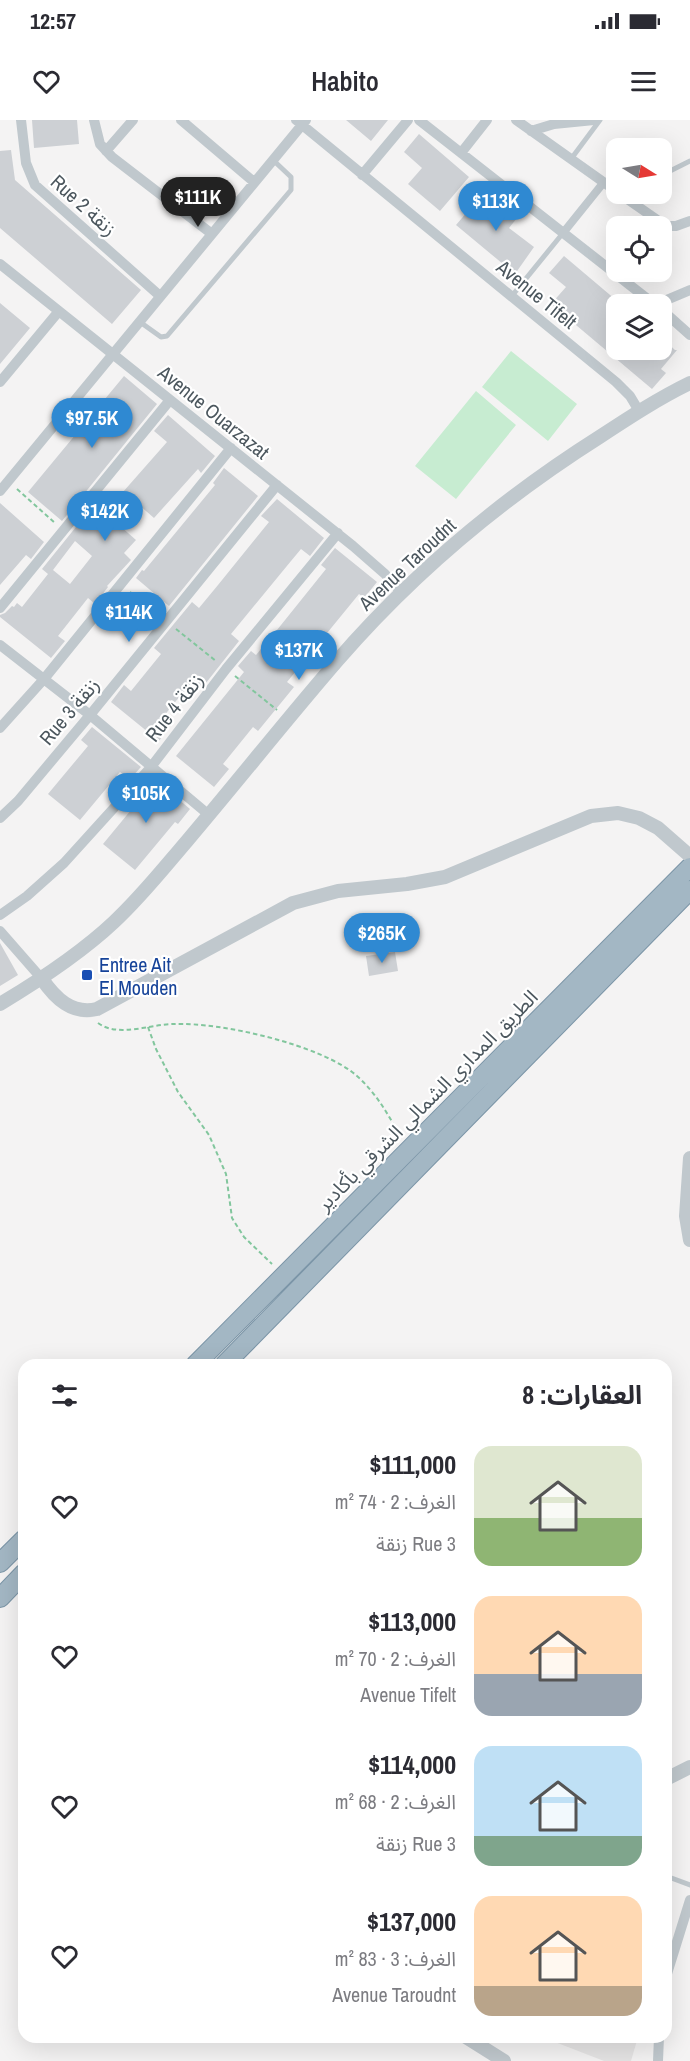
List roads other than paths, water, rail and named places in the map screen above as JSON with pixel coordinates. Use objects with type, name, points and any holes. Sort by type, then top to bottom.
[{"type":"highway","name":"الطريق المداري الشمالي الشرقي بأكادير","points":[[201,1359],[690,867]]},
{"type":"highway","name":"الطريق المداري الشمالي الشرقي بأكادير","points":[[230,1359],[690,890]]},
{"type":"highway","points":[[0,1563],[18,1545]]},
{"type":"highway","points":[[0,1598],[18,1579]]},
{"type":"street","name":"Rue 2 زنقة","points":[[21,120],[26,164],[35,186],[160,296]]},
{"type":"street","points":[[94,120],[97,136],[106,151],[212,234]]},
{"type":"street","points":[[106,151],[134,120]]},
{"type":"street","points":[[181,120],[254,182]]},
{"type":"street","points":[[362,175],[408,120]]},
{"type":"street","points":[[419,120],[643,294]]},
{"type":"street","points":[[461,153],[487,120]]},
{"type":"street","points":[[516,120],[604,182],[563,233]]},
{"type":"street","points":[[531,132],[554,124],[594,120]]},
{"type":"street","points":[[0,491],[273,160],[301,122]]},
{"type":"street","name":"Avenue Tifelt","points":[[301,122],[362,175],[616,382],[630,396],[639,411]]},
{"type":"street","points":[[635,204],[666,226],[676,226],[690,221]]},
{"type":"street","name":"Avenue Ouarzazat","points":[[0,264],[338,533],[368,558],[401,592]]},
{"type":"street","points":[[672,297],[690,290]]},
{"type":"street","points":[[1,380],[59,311]]},
{"type":"street","points":[[672,319],[690,335]]},
{"type":"street","name":"Avenue Taroudnt","points":[[0,1004],[42,978],[98,937],[128,909],[338,659],[401,592],[515,494],[571,454],[639,411],[690,383]]},
{"type":"street","points":[[0,608],[170,400]]},
{"type":"street","points":[[0,728],[44,679],[231,448]]},
{"type":"street","name":"Rue 3 زنقة","points":[[0,818],[18,801],[90,715],[277,485]]},
{"type":"street","name":"Rue 4 زنقة","points":[[0,915],[27,896],[64,863],[151,767],[226,669],[338,533]]},
{"type":"street","points":[[0,645],[90,715],[209,815]]},
{"type":"street","points":[[0,931],[59,1000],[78,1010],[91,1010],[118,998],[293,903],[338,891],[407,884],[445,877],[591,816],[618,813],[639,818],[658,828],[690,856]]},
{"type":"street","points":[[690,1158],[688,1217],[690,1240]]},
{"type":"street","points":[[672,1776],[690,1767]]},
{"type":"street","points":[[672,1945],[690,1900]]},
{"type":"street","points":[[473,2043],[491,2058],[504,2061]]},
{"type":"street","points":[[658,2061],[659,2043]]},
{"type":"lane","points":[[571,159],[600,120]]},
{"type":"lane","points":[[140,321],[161,337],[167,336],[291,190],[291,177],[273,160]]},
{"type":"lane","points":[[672,170],[690,161]]},
{"type":"lane","points":[[511,297],[563,233]]},
{"type":"lane","points":[[672,1878],[690,1886]]},
{"type":"place","name":"Entree Ait El Mouden","points":[[87,975]]}]
